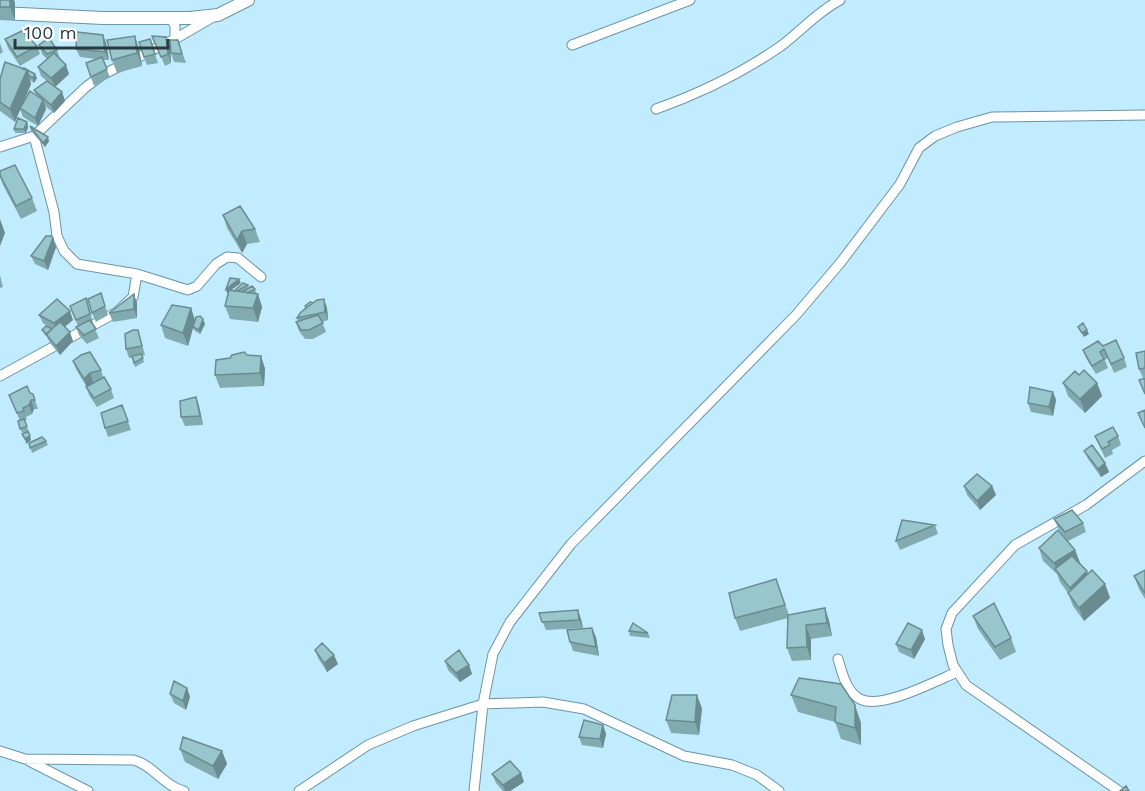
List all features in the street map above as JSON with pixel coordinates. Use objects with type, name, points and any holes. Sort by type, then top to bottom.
[{"type":"street","points":[[0,147],[34,136],[92,81],[248,0]]},
{"type":"street","points":[[572,45],[690,0]]},
{"type":"street","points":[[656,109],[697,94],[742,71],[783,44],[805,24],[840,0]]},
{"type":"street","points":[[0,13],[103,18],[218,15]]},
{"type":"street","points":[[171,18],[176,26],[175,39]]},
{"type":"street","points":[[474,791],[483,704],[493,654],[510,621],[571,544],[796,315],[841,262],[900,184],[919,148],[935,136],[992,117],[1145,115]]},
{"type":"street","points":[[34,136],[54,212],[57,236],[64,251],[77,264],[137,274],[188,290],[197,286],[216,264],[227,257],[237,258],[261,277]]},
{"type":"street","points":[[0,376],[117,312],[133,297],[137,274]]},
{"type":"street","points":[[1119,791],[966,685],[953,665],[946,629],[952,613],[1015,545],[1086,505],[1145,461]]},
{"type":"street","points":[[838,659],[847,686],[859,699],[872,703],[890,699],[957,672]]},
{"type":"street","points":[[299,791],[368,745],[413,726],[483,704],[543,702],[584,709],[684,756],[732,765],[757,775],[780,791]]},
{"type":"street","points":[[0,750],[25,759],[88,791]]},
{"type":"street","points":[[25,759],[134,760],[146,764],[164,781],[184,791]]},
{"type":"building","points":[[0,0],[10,0],[10,7],[0,7]]},
{"type":"building","points":[[22,31],[37,46],[17,57],[5,39]]},
{"type":"building","points":[[77,32],[103,35],[105,52],[76,49]]},
{"type":"building","points":[[135,36],[137,53],[112,60],[107,40]]},
{"type":"building","points":[[152,36],[166,37],[168,54],[161,57]]},
{"type":"building","points":[[49,38],[57,50],[47,54],[39,45]]},
{"type":"building","points":[[150,39],[155,54],[144,57],[139,42]]},
{"type":"building","points":[[170,40],[178,40],[182,54],[171,53]]},
{"type":"building","points":[[54,53],[66,65],[51,78],[38,67]]},
{"type":"building","points":[[102,57],[107,69],[91,77],[86,63]]},
{"type":"building","points":[[5,62],[27,70],[10,109],[0,102],[0,79]]},
{"type":"building","points":[[24,68],[35,74],[33,78],[29,76]]},
{"type":"building","points":[[47,81],[62,92],[51,105],[34,90]]},
{"type":"building","points":[[30,91],[43,100],[35,118],[20,108]]},
{"type":"building","points":[[18,118],[27,122],[24,129],[14,129]]},
{"type":"building","points":[[30,126],[48,137],[43,143]]},
{"type":"building","points":[[15,165],[32,198],[16,206],[0,175],[0,171]]},
{"type":"building","points":[[240,206],[255,229],[242,231],[237,240],[223,215]]},
{"type":"building","points":[[46,236],[53,238],[44,261],[31,256]]},
{"type":"building","points":[[230,278],[239,279],[226,289]]},
{"type":"building","points":[[243,283],[248,285],[234,291]]},
{"type":"building","points":[[252,286],[255,289],[247,293],[244,291]]},
{"type":"building","points":[[229,290],[258,294],[253,308],[225,306]]},
{"type":"building","points":[[101,293],[105,306],[92,313],[88,299]]},
{"type":"building","points":[[134,294],[134,309],[109,313]]},
{"type":"building","points":[[86,298],[90,314],[76,320],[70,306]]},
{"type":"building","points":[[57,299],[70,311],[54,323],[39,315]]},
{"type":"building","points":[[324,299],[325,312],[297,318],[317,300]]},
{"type":"building","points":[[172,305],[191,308],[183,333],[161,325]]},
{"type":"building","points":[[318,315],[323,323],[309,330],[301,330],[296,322]]},
{"type":"building","points":[[200,316],[203,319],[199,330],[193,327],[196,317]]},
{"type":"building","points":[[90,320],[96,329],[84,335],[76,327]]},
{"type":"building","points":[[60,322],[70,332],[56,346],[46,334]]},
{"type":"building","points":[[1083,323],[1087,330],[1082,333],[1078,327]]},
{"type":"building","points":[[46,326],[52,329],[47,334],[42,330]]},
{"type":"building","points":[[138,330],[142,346],[126,349],[125,334]]},
{"type":"building","points":[[1116,340],[1124,358],[1111,364],[1104,349],[1100,352],[1104,359],[1092,366],[1083,350],[1098,341],[1103,346]]},
{"type":"building","points":[[1145,351],[1145,368],[1139,369],[1136,353]]},
{"type":"building","points":[[90,352],[101,370],[90,373],[84,379],[73,361]]},
{"type":"building","points":[[244,352],[247,355],[261,356],[260,373],[215,375],[216,360],[230,358],[232,355]]},
{"type":"building","points":[[141,354],[143,358],[134,363],[132,356]]},
{"type":"building","points":[[1084,370],[1097,383],[1080,399],[1063,383],[1075,371],[1079,375]]},
{"type":"building","points":[[104,377],[111,389],[94,398],[86,387]]},
{"type":"building","points":[[1145,378],[1145,394],[1139,380]]},
{"type":"building","points":[[27,386],[35,400],[31,400],[29,405],[23,408],[24,411],[17,413],[9,395]]},
{"type":"building","points":[[1030,387],[1053,392],[1049,407],[1028,403]]},
{"type":"building","points":[[196,397],[200,416],[181,417],[180,401]]},
{"type":"building","points":[[122,405],[128,421],[105,428],[101,413]]},
{"type":"building","points":[[1145,410],[1145,428],[1138,413]]},
{"type":"building","points":[[24,419],[27,426],[20,429],[18,421]]},
{"type":"building","points":[[1113,427],[1118,436],[1108,442],[1110,445],[1102,449],[1095,436]]},
{"type":"building","points":[[28,431],[30,436],[25,439],[22,434]]},
{"type":"building","points":[[42,437],[46,441],[30,448],[29,443]]},
{"type":"building","points":[[1092,445],[1105,463],[1098,469],[1084,451]]},
{"type":"building","points":[[977,474],[992,486],[977,501],[964,486]]},
{"type":"building","points":[[1072,510],[1083,523],[1065,532],[1054,519]]},
{"type":"building","points":[[902,520],[935,525],[896,541]]},
{"type":"building","points":[[1058,530],[1075,550],[1054,563],[1039,548]]},
{"type":"building","points":[[1072,556],[1087,571],[1070,588],[1055,569]]},
{"type":"building","points":[[1092,570],[1105,584],[1079,608],[1068,593]]},
{"type":"building","points":[[1145,570],[1145,593],[1134,576]]},
{"type":"building","points":[[776,579],[785,605],[735,618],[729,593]]},
{"type":"building","points":[[994,603],[1011,638],[995,647],[973,616]]},
{"type":"building","points":[[825,608],[827,623],[806,625],[807,647],[787,648],[788,615]]},
{"type":"building","points":[[578,610],[579,620],[542,622],[539,613]]},
{"type":"building","points":[[633,623],[648,633],[629,631]]},
{"type":"building","points":[[908,623],[922,630],[911,650],[896,644]]},
{"type":"building","points":[[592,628],[596,647],[570,642],[567,630]]},
{"type":"building","points":[[322,643],[334,655],[324,663],[315,650]]},
{"type":"building","points":[[459,650],[469,665],[456,673],[445,661]]},
{"type":"building","points":[[799,678],[841,684],[855,705],[855,728],[835,722],[836,707],[791,695]]},
{"type":"building","points":[[174,681],[187,688],[183,701],[170,694]]},
{"type":"building","points":[[672,695],[697,695],[695,722],[666,720]]},
{"type":"building","points":[[584,720],[603,725],[600,739],[579,737]]},
{"type":"building","points":[[183,737],[222,751],[213,766],[180,749]]},
{"type":"building","points":[[510,761],[521,773],[503,785],[492,774]]}]
